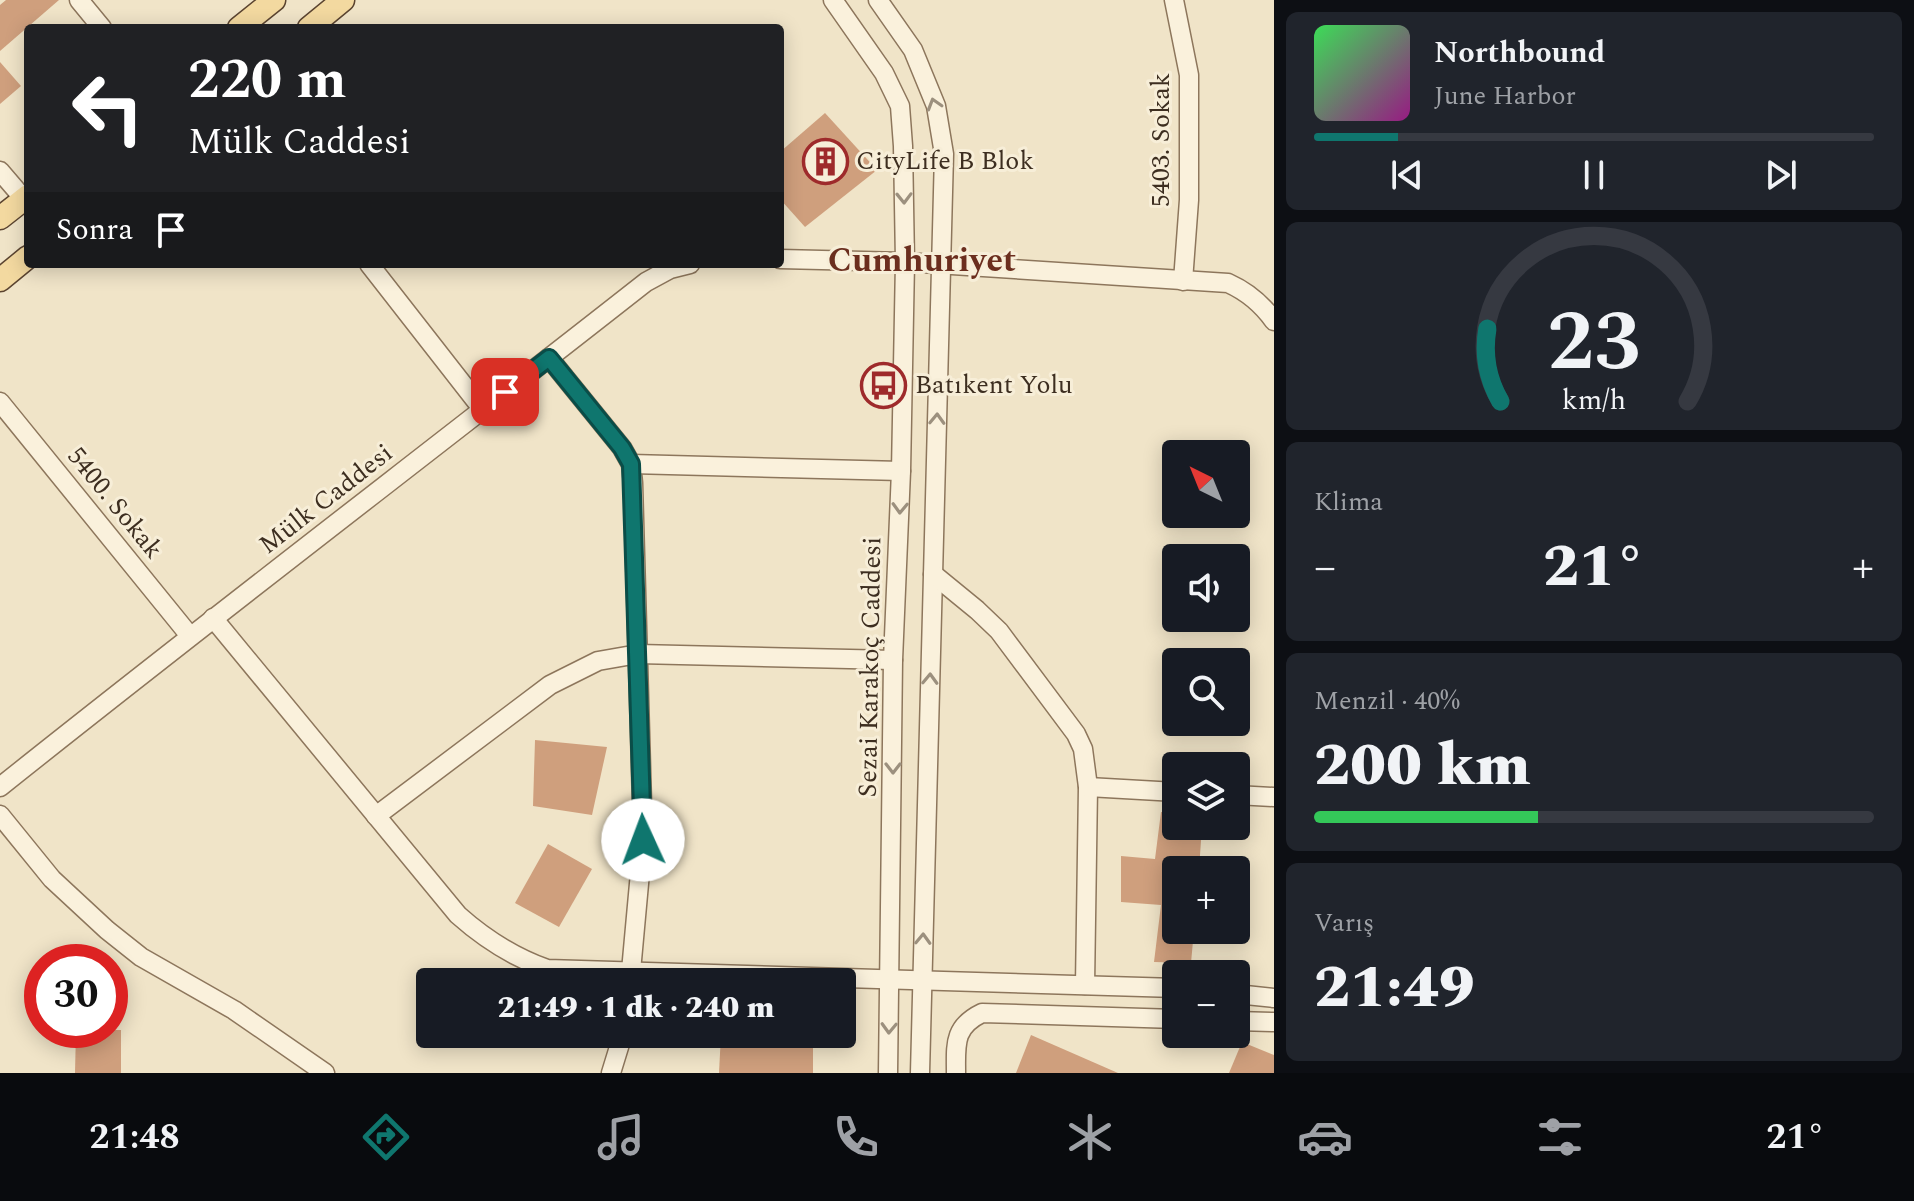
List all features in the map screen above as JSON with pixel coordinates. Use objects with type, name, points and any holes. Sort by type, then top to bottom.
[{"type":"main road","points":[[244,24],[274,0]]},
{"type":"main road","points":[[314,24],[343,0]]},
{"type":"main road","points":[[0,218],[24,199]]},
{"type":"main road","points":[[0,280],[24,260]]},
{"type":"street","points":[[79,0],[99,24]]},
{"type":"street","name":"Sezai Karakoç Caddesi","points":[[833,0],[884,73],[900,106],[903,146],[905,262],[893,660],[888,1073]]},
{"type":"street","points":[[878,0],[913,50],[936,106],[944,154],[920,1073]]},
{"type":"street","name":"5403. Sokak","points":[[1174,0],[1189,75],[1189,200],[1183,281]]},
{"type":"street","points":[[0,171],[24,195]]},
{"type":"street","points":[[784,259],[905,262],[1228,283],[1250,295],[1274,321]]},
{"type":"street","points":[[372,268],[483,410]]},
{"type":"street","name":"Mülk Caddesi","points":[[0,787],[646,282],[674,268]]},
{"type":"street","points":[[549,358],[622,448],[631,464],[643,840],[632,968]]},
{"type":"street","name":"5400. Sokak","points":[[0,402],[190,636]]},
{"type":"street","points":[[631,464],[901,471]]},
{"type":"street","points":[[933,574],[999,631],[1076,734],[1083,749],[1088,787],[1085,985]]},
{"type":"street","points":[[213,618],[458,915],[504,950],[545,968]]},
{"type":"street","points":[[376,816],[550,685],[598,661],[638,654],[893,660]]},
{"type":"street","points":[[1088,787],[1162,791]]},
{"type":"street","points":[[1250,796],[1274,797]]},
{"type":"street","points":[[0,815],[52,879],[141,957],[234,1010],[325,1073]]},
{"type":"street","points":[[856,979],[1162,988]]},
{"type":"street","points":[[1250,995],[1274,998]]},
{"type":"street","points":[[956,1073],[956,1038],[971,1019],[982,1013],[1162,1019]]},
{"type":"street","points":[[1250,1021],[1274,1022]]},
{"type":"street","points":[[611,1073],[619,1048]]},
{"type":"building","points":[[6,0],[59,0],[31,24],[24,24],[24,30],[0,51],[0,5]]},
{"type":"building","points":[[0,62],[21,86],[0,104]]},
{"type":"building","name":"CityLife B Blok","points":[[825,113],[877,170],[805,227],[784,203],[784,149]]},
{"type":"building","points":[[535,740],[607,747],[592,815],[533,806]]},
{"type":"building","points":[[1161,812],[1162,840],[1201,840],[1200,856],[1162,856],[1162,944],[1193,944],[1191,960],[1154,962],[1161,905],[1121,902],[1121,856],[1155,859]]},
{"type":"building","points":[[548,844],[592,869],[559,927],[515,903]]},
{"type":"building","points":[[1031,1035],[1118,1073],[1016,1073]]},
{"type":"building","points":[[1250,1045],[1274,1055],[1274,1073],[1229,1073],[1239,1048],[1250,1048]]},
{"type":"building","points":[[76,1048],[121,1048],[121,1073],[75,1073]]},
{"type":"building","points":[[720,1048],[813,1048],[813,1073],[719,1073]]},
{"type":"place","name":"CityLife B Blok","points":[[825,161]]},
{"type":"place","name":"Batıkent Yolu","points":[[884,385]]},
{"type":"district","name":"Cumhuriyet","points":[[922,261]]},
{"type":"route","points":[[505,392],[549,358],[622,448],[631,464],[643,840]]}]
